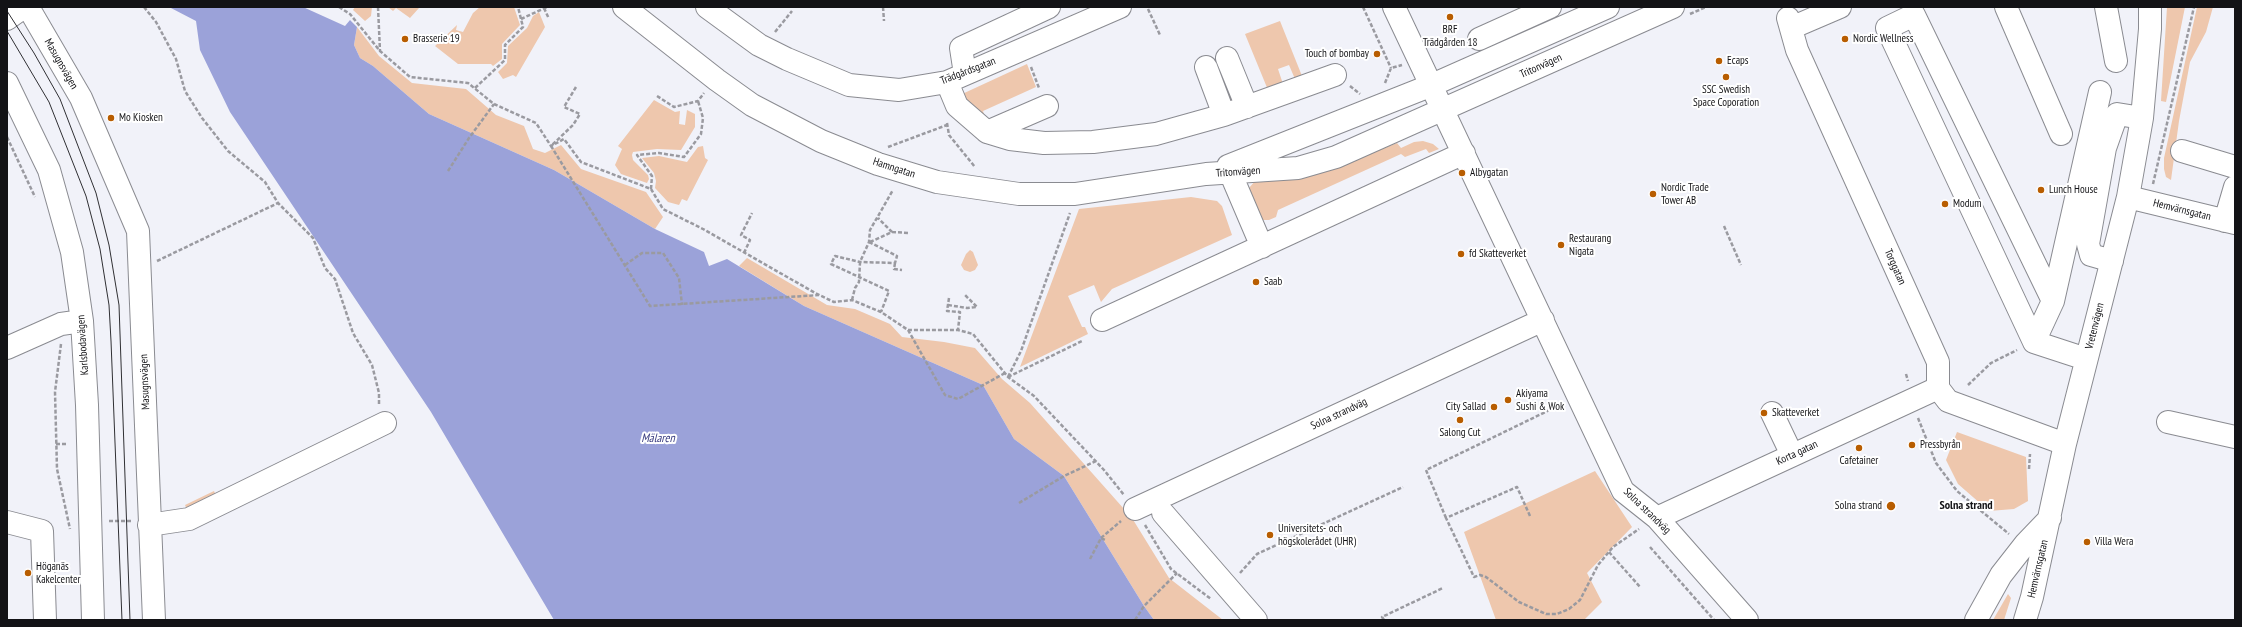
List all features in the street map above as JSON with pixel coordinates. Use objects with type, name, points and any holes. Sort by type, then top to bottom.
[{"type":"street","points":[[7,19],[24,7]]},
{"type":"street","name":"Masugnsvägen","points":[[28,7],[81,98],[138,232],[149,525]]},
{"type":"street","name":"Hamngatan","points":[[624,7],[717,80],[752,104],[821,141],[878,164],[937,182],[1019,194],[1075,194],[1206,174]]},
{"type":"street","name":"Trädgårdsgatan","points":[[707,7],[759,45],[849,85],[899,90],[956,78],[1120,7]]},
{"type":"street","points":[[1049,7],[961,48],[956,78],[957,106],[987,132],[1010,139],[1044,143],[1093,142],[1156,134],[1224,115],[1335,75]]},
{"type":"street","points":[[1394,7],[1432,85]]},
{"type":"street","points":[[1479,39],[1550,7]]},
{"type":"street","name":"Tritonvägen","points":[[1206,174],[1432,85],[1608,7]]},
{"type":"street","name":"Tritonvägen","points":[[1206,174],[1298,168],[1336,157],[1672,7]]},
{"type":"street","name":"Torggatan","points":[[1840,7],[1789,23],[1797,50],[1938,362],[1938,388]]},
{"type":"street","points":[[2006,7],[2061,134]]},
{"type":"street","points":[[2106,7],[2116,61]]},
{"type":"street","name":"Vretenvägen","points":[[2050,518],[2065,444],[2128,197],[2142,118],[2150,29],[2150,7]]},
{"type":"street","points":[[2053,301],[1914,15],[1887,28],[2034,342],[2086,359]]},
{"type":"street","points":[[1227,58],[1247,107]]},
{"type":"street","points":[[1206,67],[1224,115]]},
{"type":"street","name":"Karlsbodavägen","points":[[7,82],[49,170],[72,252],[71,323],[87,405],[93,620]]},
{"type":"street","name":"Solna strandväg","points":[[1432,85],[1623,491],[1657,518],[1747,620]]},
{"type":"street","points":[[2034,342],[2053,301],[2100,92]]},
{"type":"street","points":[[987,132],[1047,106]]},
{"type":"street","points":[[2112,261],[2091,255],[2088,244],[2106,148],[2118,114],[2142,118]]},
{"type":"street","points":[[2182,151],[2235,167]]},
{"type":"street","points":[[1102,320],[1464,153]]},
{"type":"street","points":[[1230,172],[1262,247]]},
{"type":"street","points":[[2230,222],[2235,187]]},
{"type":"street","name":"Hemvärnsgatan","points":[[2128,197],[2230,222]]},
{"type":"street","name":"Solna strandväg","points":[[1135,509],[1543,320]]},
{"type":"street","points":[[7,348],[71,323]]},
{"type":"street","points":[[1938,388],[1948,401],[2065,444]]},
{"type":"street","name":"Korta gatan","points":[[1657,518],[1938,388]]},
{"type":"street","points":[[1772,413],[1792,455]]},
{"type":"street","points":[[2168,422],[2231,444]]},
{"type":"street","points":[[154,620],[149,525],[189,519],[386,423]]},
{"type":"street","points":[[1163,513],[1256,620]]},
{"type":"street","points":[[1976,620],[2001,575],[2026,543],[2050,518]]},
{"type":"street","name":"Hemvärnsgatan","points":[[2025,620],[2050,518]]},
{"type":"street","points":[[7,522],[42,531],[45,620]]},
{"type":"path","points":[[144,7],[156,22],[176,59],[185,91],[202,118],[228,151],[266,182],[278,203],[313,238],[325,268],[335,279],[353,333],[372,365],[379,393]]},
{"type":"path","points":[[339,7],[350,14],[380,51],[410,77],[468,83],[494,104],[536,123],[650,306],[820,295]]},
{"type":"path","points":[[378,7],[380,51]]},
{"type":"path","points":[[475,88],[505,60],[505,45],[522,27],[518,7]]},
{"type":"path","points":[[521,19],[545,7],[549,19]]},
{"type":"path","points":[[883,7],[884,21]]},
{"type":"path","points":[[1364,7],[1391,68]]},
{"type":"path","points":[[2149,202],[2194,7]]},
{"type":"path","points":[[1148,9],[1160,36]]},
{"type":"path","points":[[774,34],[792,11]]},
{"type":"path","points":[[1383,86],[1391,68],[1418,59]]},
{"type":"path","points":[[1028,61],[1047,106]]},
{"type":"path","points":[[551,146],[573,125],[580,114],[564,107],[576,87]]},
{"type":"path","points":[[657,96],[674,107],[698,101],[706,91]]},
{"type":"path","points":[[1354,98],[1361,95]]},
{"type":"path","points":[[698,101],[703,118],[701,134],[684,157],[659,153],[637,156],[652,176],[651,189],[663,209],[834,302],[852,300],[881,312],[908,330],[945,395],[958,399],[1005,373]]},
{"type":"path","points":[[448,171],[469,138],[494,104]]},
{"type":"path","points":[[946,118],[949,135],[975,167]]},
{"type":"path","points":[[888,147],[947,125]]},
{"type":"path","points":[[7,138],[35,198]]},
{"type":"path","points":[[551,146],[564,140],[581,162],[651,189]]},
{"type":"path","points":[[852,300],[859,278],[860,262],[869,242],[870,230],[893,190]]},
{"type":"path","points":[[140,269],[278,203]]},
{"type":"path","points":[[1008,377],[1021,351],[1071,208]]},
{"type":"path","points":[[744,253],[750,240],[741,235],[752,213]]},
{"type":"path","points":[[878,218],[892,232]]},
{"type":"path","points":[[1724,226],[1741,265]]},
{"type":"path","points":[[869,242],[892,232],[909,233]]},
{"type":"path","points":[[869,242],[896,256],[894,269],[902,270]]},
{"type":"path","points":[[625,265],[642,253],[663,253],[679,278],[682,305]]},
{"type":"path","points":[[881,312],[889,291],[831,264],[835,256],[860,262],[895,263]]},
{"type":"path","points":[[948,305],[967,308],[977,307],[964,294]]},
{"type":"path","points":[[949,298],[948,311],[960,312],[958,330]]},
{"type":"path","points":[[71,323],[62,350],[55,392],[57,469],[61,495],[71,534]]},
{"type":"path","points":[[908,330],[958,330],[973,334],[1008,377]]},
{"type":"path","points":[[1008,377],[1082,341]]},
{"type":"path","points":[[1968,385],[1991,363],[2034,342]]},
{"type":"path","points":[[1579,396],[1426,470],[1446,518],[1474,577],[1480,575],[1486,577],[1519,602],[1546,614],[1557,614],[1569,609],[1580,600],[1587,590],[1591,577],[1609,552],[1625,538],[1657,518]]},
{"type":"path","points":[[1917,415],[1936,463],[1957,491],[2011,536]]},
{"type":"path","points":[[56,444],[67,444]]},
{"type":"path","points":[[2029,469],[2030,454]]},
{"type":"path","points":[[1018,503],[1064,476],[1096,461]]},
{"type":"path","points":[[1257,554],[1402,487]]},
{"type":"path","points":[[1446,518],[1517,487],[1530,516]]},
{"type":"path","points":[[1090,559],[1101,538],[1135,509]]},
{"type":"path","points":[[1101,538],[1105,540]]},
{"type":"path","points":[[1650,547],[1714,620]]},
{"type":"path","points":[[1609,552],[1640,588]]},
{"type":"path","points":[[1135,620],[1144,606],[1177,573]]},
{"type":"path","points":[[1384,620],[1382,617],[1443,588]]},
{"type":"shaded area","points":[[355,7],[372,7],[371,16],[365,21],[353,10]]},
{"type":"shaded area","points":[[388,7],[419,8],[410,18],[396,8],[393,11]]},
{"type":"shaded area","points":[[480,7],[514,7],[520,25],[502,44],[502,59],[493,66],[491,64],[458,64],[435,46],[457,25],[456,30],[463,32],[473,13]]},
{"type":"shaded area","points":[[2167,7],[2185,7],[2166,102],[2161,101]]},
{"type":"shaded area","points":[[2197,7],[2213,7],[2206,32],[2190,62],[2179,121],[2171,180],[2166,177],[2164,158]]},
{"type":"shaded area","points":[[539,12],[545,27],[516,77],[513,75],[503,79],[498,72],[507,63],[508,46],[527,28],[533,16]]},
{"type":"shaded area","points":[[1280,21],[1302,76],[1295,79],[1289,65],[1278,69],[1283,84],[1268,90],[1245,34]]},
{"type":"shaded area","points":[[357,27],[379,56],[412,83],[466,89],[496,115],[524,126],[533,149],[545,153],[561,145],[581,169],[646,192],[663,217],[655,229],[554,170],[429,114],[373,66],[360,58],[354,45]]},
{"type":"shaded area","points":[[1027,64],[1036,87],[983,111],[986,120],[960,95]]},
{"type":"shaded area","points":[[654,100],[675,112],[680,111],[679,124],[685,125],[687,110],[695,114],[695,127],[681,150],[657,149],[633,152],[633,160],[648,175],[649,179],[647,183],[621,174],[615,165],[622,149],[618,146]]},
{"type":"shaded area","points":[[1423,141],[1433,144],[1439,149],[1429,153],[1426,149],[1405,157],[1401,154],[1278,210],[1276,217],[1269,220],[1262,220],[1246,196],[1249,188],[1255,181],[1359,158],[1397,143],[1401,148],[1414,142]]},
{"type":"shaded area","points":[[703,146],[705,158],[708,160],[687,201],[682,199],[679,205],[668,202],[655,188],[656,181],[654,173],[642,158],[659,156],[687,162],[698,147]]},
{"type":"shaded area","points":[[1191,197],[1217,201],[1222,206],[1232,235],[1112,289],[1101,302],[1094,285],[1068,296],[1082,327],[1085,327],[1088,334],[1020,367],[1079,209]]},
{"type":"shaded area","points":[[970,250],[973,252],[978,265],[975,270],[970,272],[964,270],[961,265],[966,254]]},
{"type":"shaded area","points":[[747,258],[827,305],[855,309],[890,324],[902,337],[944,342],[975,348],[1002,379],[1030,403],[1132,518],[1169,578],[1223,620],[1154,620],[1064,476],[1014,439],[983,385],[804,306],[739,266]]},
{"type":"shaded area","points":[[1957,432],[2026,457],[2028,501],[2014,509],[1989,511],[1958,484],[1946,460]]},
{"type":"shaded area","points":[[1595,471],[1632,527],[1587,573],[1602,602],[1584,620],[1496,620],[1464,532]]},
{"type":"shaded area","points":[[214,491],[218,500],[189,514],[185,505]]},
{"type":"shaded area","points":[[2008,594],[2011,598],[2004,620],[1993,620]]},
{"type":"water","name":"Mälaren","points":[[169,7],[303,7],[345,26],[350,20],[357,27],[354,45],[360,58],[373,66],[429,114],[554,170],[655,229],[704,252],[709,266],[727,259],[804,306],[983,385],[1014,439],[1064,476],[1154,620],[554,620],[431,412],[230,112],[200,50],[196,21]]},
{"type":"tram line","points":[[7,11],[34,53],[60,99],[96,193],[109,245],[119,305],[130,620]]},
{"type":"tram line","points":[[7,31],[49,102],[86,196],[100,249],[109,305],[122,620]]},
{"type":"place","name":"BRF Trädgården 18","points":[[1450,17]]},
{"type":"place","name":"Brasserie 19","points":[[405,39]]},
{"type":"place","name":"Nordic Wellness","points":[[1845,39]]},
{"type":"place","name":"Touch of bombay","points":[[1377,54]]},
{"type":"place","name":"Ecaps","points":[[1719,61]]},
{"type":"place","name":"SSC Swedish Space Coporation","points":[[1726,77]]},
{"type":"place","name":"Mo Kiosken","points":[[111,118]]},
{"type":"place","name":"Albygatan","points":[[1462,173]]},
{"type":"place","name":"Lunch House","points":[[2041,190]]},
{"type":"place","name":"Nordic Trade Tower AB","points":[[1653,194]]},
{"type":"place","name":"Modum","points":[[1945,204]]},
{"type":"place","name":"Restaurang Nigata","points":[[1561,245]]},
{"type":"place","name":"fd Skatteverket","points":[[1461,254]]},
{"type":"place","name":"Saab","points":[[1256,282]]},
{"type":"place","name":"Akiyama Sushi & Wok","points":[[1508,400]]},
{"type":"place","name":"City Sallad","points":[[1494,407]]},
{"type":"place","name":"Skatteverket","points":[[1764,413]]},
{"type":"place","name":"Salong Cut","points":[[1460,420]]},
{"type":"place","name":"Pressbyrån","points":[[1912,445]]},
{"type":"place","name":"Cafetainer","points":[[1859,448]]},
{"type":"place","name":"Solna strand","points":[[1891,506]]},
{"type":"place","name":"Universitets- och högskolerådet (UHR)","points":[[1270,535]]},
{"type":"place","name":"Villa Wera","points":[[2087,542]]},
{"type":"place","name":"Höganäs Kakelcenter","points":[[28,573]]},
{"type":"district","name":"Solna strand","points":[[1966,506]]}]
